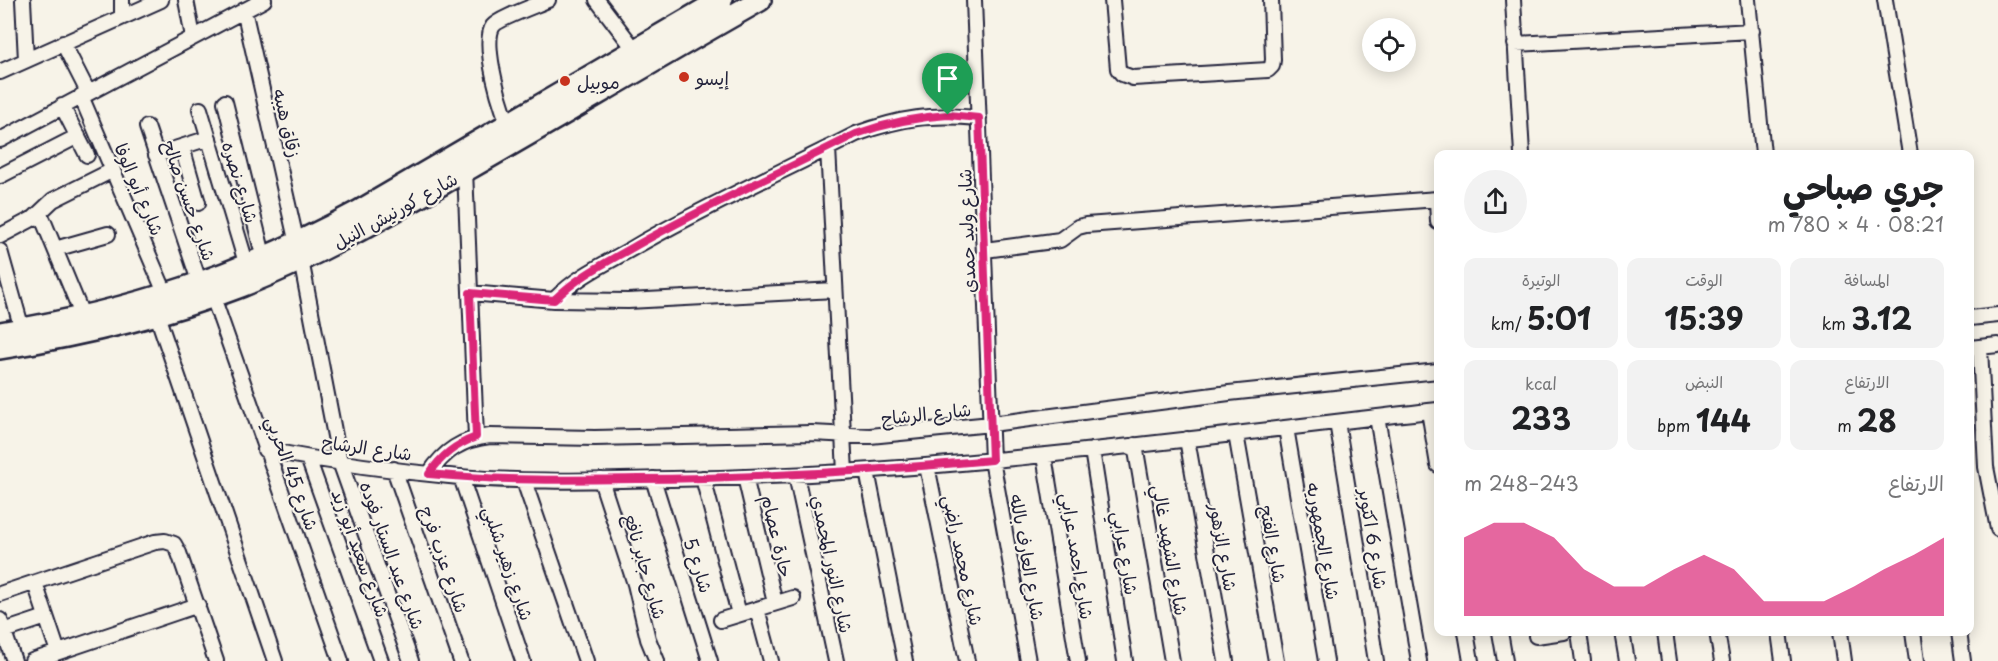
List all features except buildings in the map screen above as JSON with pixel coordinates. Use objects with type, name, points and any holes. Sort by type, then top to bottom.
[{"type":"highway","name":"شارع كورنيش النيل","points":[[206,290],[256,263],[344,239],[465,170],[513,132],[635,50],[721,0]]},
{"type":"highway","name":"شارع كورنيش النيل","points":[[0,348],[100,330],[299,252],[358,212],[760,0]]},
{"type":"highway","name":"شارع كورنيش النيل","points":[[0,333],[161,305]]},
{"type":"street","points":[[23,0],[26,60]]},
{"type":"street","points":[[122,0],[122,17]]},
{"type":"street","points":[[0,72],[161,0]]},
{"type":"street","points":[[186,0],[193,37]]},
{"type":"street","points":[[0,140],[264,0]]},
{"type":"street","points":[[513,132],[495,82],[491,62],[490,32],[495,24],[548,0]]},
{"type":"street","points":[[597,0],[635,50]]},
{"type":"street","name":"شارع وليد حمدى","points":[[974,0],[992,460]]},
{"type":"street","points":[[1112,0],[1118,69],[1122,74],[1133,78],[1268,69],[1272,66],[1273,60],[1271,0]]},
{"type":"street","points":[[1512,0],[1522,150]]},
{"type":"street","points":[[1748,0],[1763,150]]},
{"type":"street","points":[[1885,0],[1909,150]]},
{"type":"street","name":"زقاق هيبه","points":[[244,10],[299,252],[340,462]]},
{"type":"street","points":[[1515,44],[1752,31]]},
{"type":"street","name":"شارع أبو الوفا","points":[[63,43],[85,94],[161,305],[275,661]]},
{"type":"street","points":[[225,102],[256,263]]},
{"type":"street","points":[[62,106],[87,155]]},
{"type":"street","name":"شارع نصره","points":[[200,109],[256,263]]},
{"type":"street","points":[[554,300],[590,270],[665,229],[856,134],[886,123],[916,117],[948,115],[979,118]]},
{"type":"street","name":"شارع حسن صالح","points":[[147,127],[206,290]]},
{"type":"street","points":[[0,176],[78,136]]},
{"type":"street","points":[[156,155],[209,138]]},
{"type":"street","points":[[182,147],[198,203]]},
{"type":"street","points":[[828,148],[845,472]]},
{"type":"street","points":[[34,218],[53,200],[112,170]]},
{"type":"street","points":[[465,170],[476,437]]},
{"type":"street","points":[[985,250],[1060,240],[1078,227],[1086,225],[1434,199]]},
{"type":"street","points":[[2,231],[34,218],[39,217],[43,220],[83,317]]},
{"type":"street","points":[[55,249],[108,234]]},
{"type":"street","points":[[0,251],[22,329]]},
{"type":"street","name":"شارع 45 الحربي","points":[[206,290],[341,661]]},
{"type":"street","points":[[470,293],[554,300],[628,301],[836,290]]},
{"type":"street","points":[[1974,318],[1998,315]]},
{"type":"street","points":[[1998,345],[1975,348],[1986,467],[1998,530]]},
{"type":"street","name":"شارع الرشاح","points":[[429,474],[437,461],[449,450],[476,437],[595,438],[812,433],[843,436],[885,435],[991,424],[1229,393],[1434,371]]},
{"type":"street","name":"شارع الرشاح","points":[[265,450],[429,474],[524,481],[745,477],[867,471],[1044,456],[1434,410]]},
{"type":"street","points":[[1377,417],[1419,661]]},
{"type":"street","name":"شارع 6 اكتوبر","points":[[1337,422],[1376,661]]},
{"type":"street","name":"شارع الجمهوريه","points":[[1286,428],[1326,661]]},
{"type":"street","name":"شارع الفتح","points":[[1236,434],[1276,661]]},
{"type":"street","name":"شارع الزهور","points":[[1187,439],[1226,661]]},
{"type":"street","name":"شارع الشهيد غالي","points":[[1135,445],[1172,661]]},
{"type":"street","name":"شارع عرابي","points":[[1092,450],[1125,661]]},
{"type":"street","name":"شارع احمد عرابي","points":[[1044,456],[1078,661]]},
{"type":"street","name":"شارع سعيد أبو زيد","points":[[308,458],[381,661]]},
{"type":"street","name":"شارع العارف بالله","points":[[992,460],[1028,661]]},
{"type":"street","name":"شارع عبد الستار فوده","points":[[340,462],[411,661]]},
{"type":"street","name":"شارع محمد راضي","points":[[927,466],[967,661]]},
{"type":"street","name":"شارع عزب فرج","points":[[394,469],[461,661]]},
{"type":"street","points":[[867,471],[905,661]]},
{"type":"street","name":"شارع النور المحمدي","points":[[796,475],[836,661]]},
{"type":"street","name":"شارع زهير شلبي","points":[[461,477],[523,661]]},
{"type":"street","name":"حارة عصام","points":[[745,477],[775,603]]},
{"type":"street","points":[[703,478],[739,614]]},
{"type":"street","name":"شارع 5","points":[[652,479],[710,661]]},
{"type":"street","name":"شارع جابر نافع","points":[[602,480],[637,593],[648,639],[657,661]]},
{"type":"street","points":[[524,481],[586,661]]},
{"type":"street","points":[[0,594],[155,542],[165,541],[174,544],[179,553],[216,661]]},
{"type":"street","points":[[34,583],[58,652]]},
{"type":"street","name":"حارة عصام","points":[[721,620],[793,597]]},
{"type":"street","points":[[32,661],[198,605]]},
{"type":"street","points":[[757,609],[771,661]]},
{"type":"street","points":[[14,661],[2,626],[46,617]]},
{"type":"street","points":[[1467,636],[1471,661]]},
{"type":"street","points":[[1501,636],[1505,661]]},
{"type":"street","points":[[1580,636],[1583,661]]},
{"type":"street","points":[[1623,636],[1627,661]]},
{"type":"street","points":[[1666,636],[1669,661]]},
{"type":"street","points":[[1718,636],[1722,661]]},
{"type":"street","points":[[1780,636],[1783,661]]},
{"type":"street","points":[[1841,636],[1844,661]]},
{"type":"street","points":[[1914,636],[1917,661]]},
{"type":"street","points":[[1960,636],[1963,661]]},
{"type":"place","name":"إيسو","points":[[684,77]]},
{"type":"place","name":"موبيل","points":[[565,81]]},
{"type":"route","points":[[948,115],[979,118],[992,460],[845,472],[703,478],[524,481],[429,474],[437,461],[449,450],[476,437],[470,293],[554,300],[590,270],[665,229],[856,134],[886,123],[916,117],[948,115]]}]
